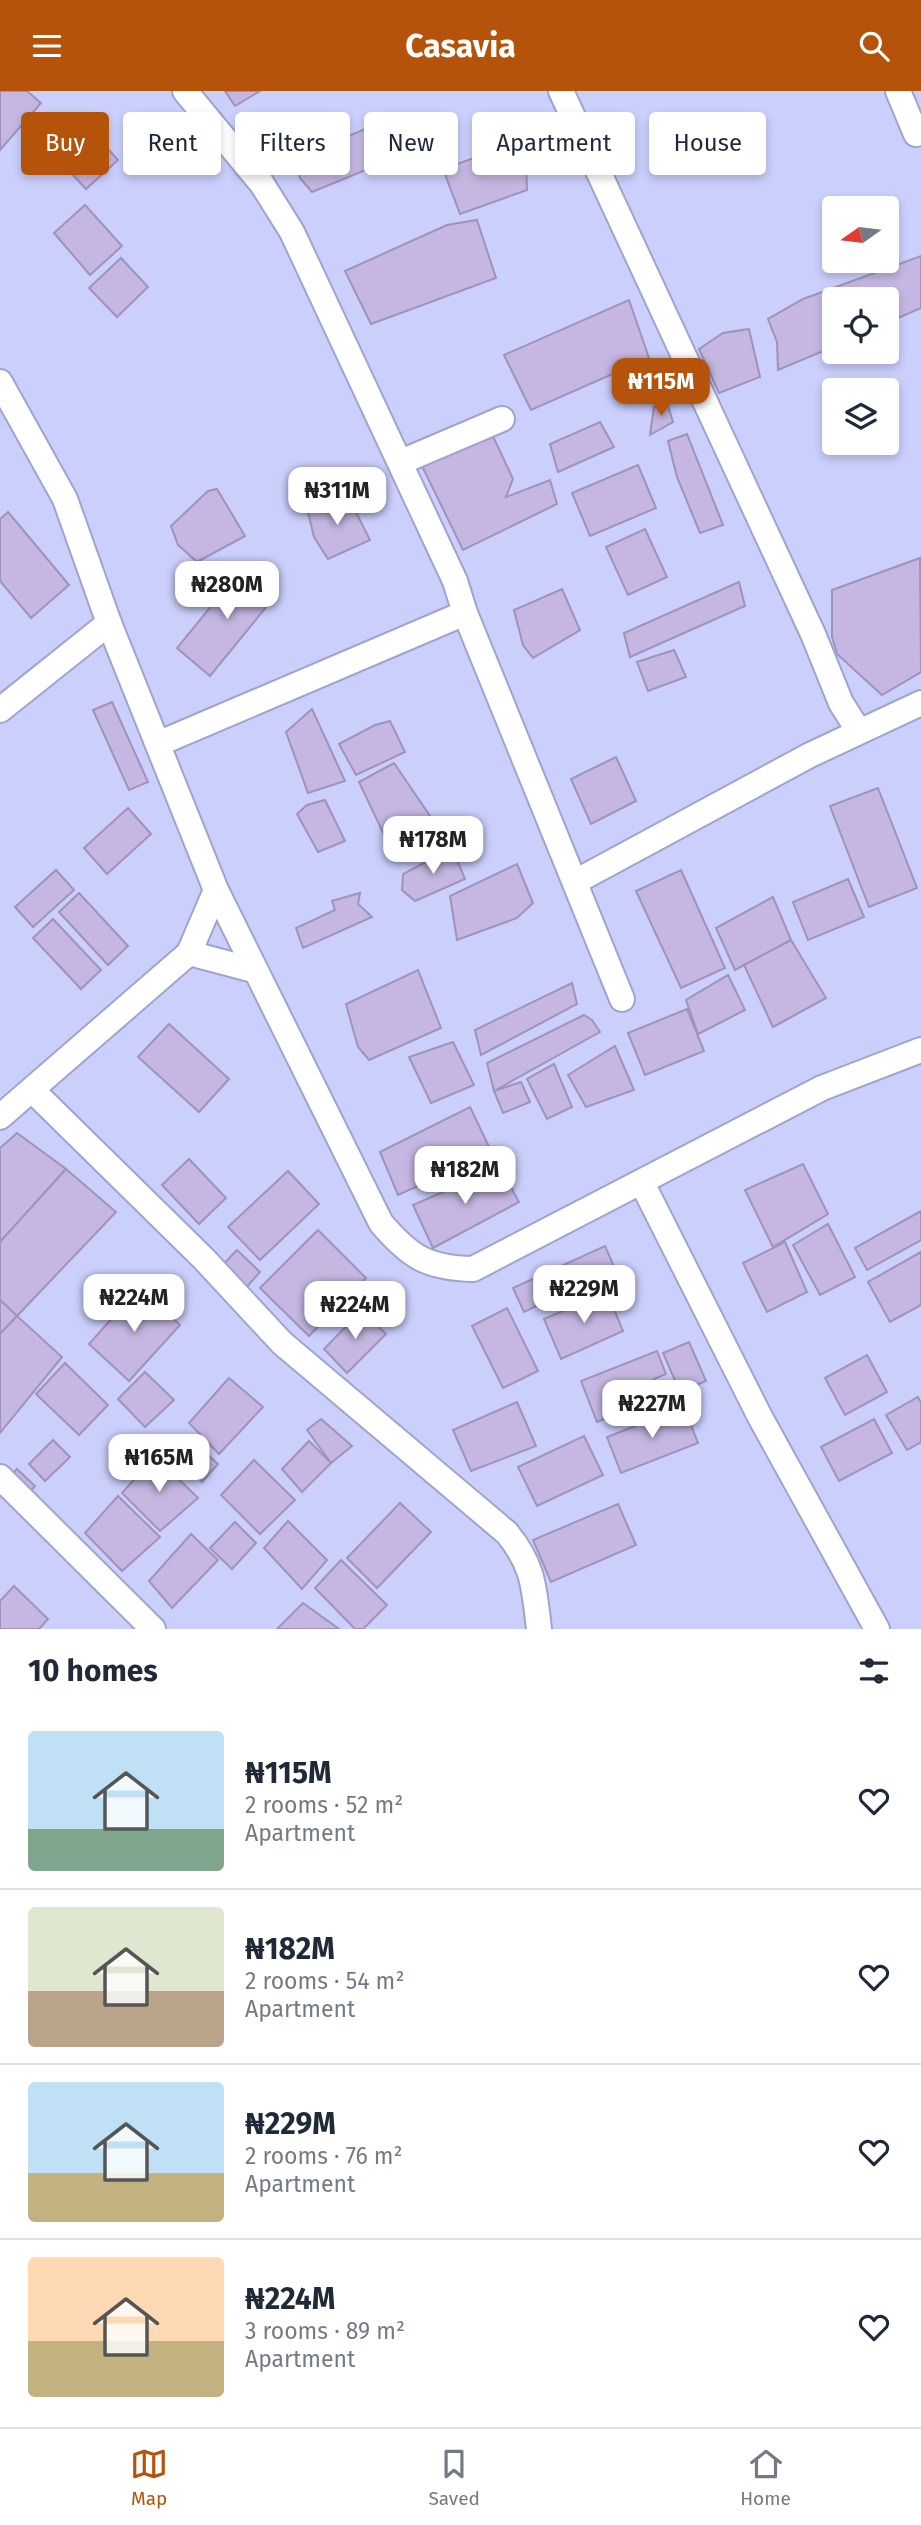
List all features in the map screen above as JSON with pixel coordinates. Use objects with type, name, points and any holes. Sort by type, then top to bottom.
[{"type":"street","points":[[186,91],[262,184],[292,232],[455,581],[465,613],[622,999]]},
{"type":"street","points":[[561,91],[813,634],[841,703],[859,730]]},
{"type":"street","points":[[898,91],[919,137]]},
{"type":"street","points":[[0,381],[65,499],[109,623],[160,743],[216,890],[253,970],[381,1223],[403,1249],[447,1269],[473,1269],[822,1089],[921,1051]]},
{"type":"street","points":[[401,462],[502,419]]},
{"type":"street","points":[[160,743],[465,613]]},
{"type":"street","points":[[0,710],[109,623]]},
{"type":"street","points":[[575,882],[859,730],[921,703]]},
{"type":"street","points":[[0,1117],[189,953],[216,890]]},
{"type":"street","points":[[189,953],[253,970]]},
{"type":"street","points":[[32,1090],[204,1259],[282,1343],[507,1533],[522,1551],[533,1574],[539,1629]]},
{"type":"street","points":[[642,1183],[760,1417],[877,1629]]},
{"type":"street","points":[[0,1477],[153,1629]]},
{"type":"building","points":[[0,91],[27,91],[41,103],[33,112],[21,112],[21,126],[0,150]]},
{"type":"building","points":[[225,91],[260,91],[235,106]]},
{"type":"building","points":[[364,129],[364,171],[312,192],[299,175],[350,175],[350,135]]},
{"type":"building","points":[[109,150],[118,160],[109,168]]},
{"type":"building","points":[[472,159],[472,175],[526,175],[527,190],[460,214],[445,175],[458,175],[458,164]]},
{"type":"building","points":[[73,175],[101,175],[86,189]]},
{"type":"building","points":[[85,205],[122,246],[90,275],[54,233]]},
{"type":"building","points":[[477,220],[496,278],[371,324],[345,271],[447,225]]},
{"type":"building","points":[[921,256],[921,308],[899,318],[899,287],[836,287],[874,273],[900,273],[900,264]]},
{"type":"building","points":[[121,258],[148,287],[117,317],[89,288]]},
{"type":"building","points":[[822,292],[822,351],[778,370],[777,342],[768,319],[803,299]]},
{"type":"building","points":[[629,300],[649,358],[531,410],[504,355]]},
{"type":"building","points":[[749,329],[760,377],[719,393],[699,349],[723,333]]},
{"type":"building","points":[[667,403],[673,422],[650,435],[654,407]]},
{"type":"building","points":[[600,422],[614,447],[558,472],[550,444]]},
{"type":"building","points":[[491,432],[513,479],[506,497],[550,480],[557,504],[463,550],[422,466]]},
{"type":"building","points":[[687,434],[723,525],[700,533],[677,477],[668,441]]},
{"type":"building","points":[[638,465],[656,508],[590,536],[572,493]]},
{"type":"building","points":[[217,489],[245,536],[197,562],[178,545],[171,526],[208,491]]},
{"type":"building","points":[[348,496],[370,540],[328,559],[314,537],[308,512]]},
{"type":"building","points":[[8,512],[69,585],[31,618],[0,581],[0,519]]},
{"type":"building","points":[[645,529],[667,577],[628,595],[606,547]]},
{"type":"building","points":[[920,558],[921,672],[882,695],[837,654],[832,637],[832,590]]},
{"type":"building","points":[[243,567],[276,595],[210,676],[177,648]]},
{"type":"building","points":[[739,582],[745,606],[630,657],[624,633]]},
{"type":"building","points":[[562,589],[580,630],[533,658],[523,645],[514,610]]},
{"type":"building","points":[[674,650],[686,677],[648,691],[637,662]]},
{"type":"building","points":[[112,702],[148,782],[129,790],[93,710]]},
{"type":"building","points":[[312,709],[345,781],[308,793],[286,732]]},
{"type":"building","points":[[390,721],[405,752],[356,775],[339,744],[375,725]]},
{"type":"building","points":[[616,757],[636,801],[591,824],[571,779]]},
{"type":"building","points":[[394,763],[430,816],[386,839],[359,782]]},
{"type":"building","points":[[878,788],[917,888],[869,907],[830,806]]},
{"type":"building","points":[[325,800],[345,841],[318,852],[297,814],[307,805]]},
{"type":"building","points":[[128,808],[151,834],[107,874],[84,848]]},
{"type":"building","points":[[452,848],[465,879],[415,901],[402,890],[403,874]]},
{"type":"building","points":[[517,864],[533,903],[517,918],[457,940],[450,896]]},
{"type":"building","points":[[56,870],[74,890],[33,927],[15,907]]},
{"type":"building","points":[[681,870],[725,968],[681,988],[636,891]]},
{"type":"building","points":[[848,879],[864,917],[808,940],[793,902]]},
{"type":"building","points":[[79,893],[128,946],[108,965],[59,912]]},
{"type":"building","points":[[360,893],[358,904],[372,917],[303,948],[296,928],[335,910],[332,901]]},
{"type":"building","points":[[773,897],[791,940],[735,970],[716,928]]},
{"type":"building","points":[[53,919],[101,970],[81,989],[33,938]]},
{"type":"building","points":[[791,940],[826,998],[773,1027],[744,965]]},
{"type":"building","points":[[418,970],[441,1028],[369,1060],[358,1047],[346,1004]]},
{"type":"building","points":[[728,975],[745,1010],[698,1034],[686,1000]]},
{"type":"building","points":[[572,983],[577,1004],[481,1055],[475,1030]]},
{"type":"building","points":[[687,1009],[704,1051],[645,1075],[628,1033]]},
{"type":"building","points":[[584,1015],[592,1020],[600,1032],[494,1091],[487,1063]]},
{"type":"building","points":[[169,1024],[229,1079],[199,1112],[138,1057]]},
{"type":"building","points":[[453,1042],[474,1085],[431,1103],[409,1057]]},
{"type":"building","points":[[615,1046],[634,1090],[586,1107],[568,1075]]},
{"type":"building","points":[[554,1064],[572,1107],[547,1119],[527,1079]]},
{"type":"building","points":[[521,1082],[530,1102],[503,1113],[494,1091]]},
{"type":"building","points":[[470,1107],[492,1153],[398,1195],[380,1152]]},
{"type":"building","points":[[17,1133],[66,1169],[0,1242],[0,1148]]},
{"type":"building","points":[[189,1159],[226,1198],[199,1224],[162,1185]]},
{"type":"building","points":[[803,1164],[828,1214],[773,1247],[745,1190]]},
{"type":"building","points":[[500,1167],[519,1202],[433,1248],[413,1205]]},
{"type":"building","points":[[66,1169],[116,1212],[17,1316],[0,1300],[0,1242]]},
{"type":"building","points":[[288,1171],[319,1204],[260,1260],[228,1227]]},
{"type":"building","points":[[921,1211],[921,1240],[867,1270],[855,1248]]},
{"type":"building","points":[[828,1224],[855,1277],[820,1295],[793,1245]]},
{"type":"building","points":[[318,1230],[366,1278],[309,1336],[260,1288]]},
{"type":"building","points":[[785,1242],[807,1292],[767,1312],[743,1263]]},
{"type":"building","points":[[605,1246],[615,1269],[524,1312],[513,1288]]},
{"type":"building","points":[[237,1250],[260,1272],[244,1290],[220,1268]]},
{"type":"building","points":[[921,1252],[921,1305],[890,1322],[868,1282]]},
{"type":"building","points":[[139,1288],[180,1325],[129,1381],[89,1344]]},
{"type":"building","points":[[607,1292],[623,1331],[561,1359],[544,1319]]},
{"type":"building","points":[[0,1300],[17,1316],[0,1334]]},
{"type":"building","points":[[507,1308],[538,1371],[503,1388],[472,1326]]},
{"type":"building","points":[[362,1310],[386,1334],[347,1373],[324,1349]]},
{"type":"building","points":[[17,1316],[62,1357],[0,1433],[0,1334]]},
{"type":"building","points":[[689,1342],[706,1381],[680,1392],[663,1353]]},
{"type":"building","points":[[657,1351],[666,1374],[654,1379],[661,1398],[597,1422],[581,1381]]},
{"type":"building","points":[[867,1355],[887,1392],[845,1415],[825,1378]]},
{"type":"building","points":[[65,1363],[108,1405],[79,1435],[36,1394]]},
{"type":"building","points":[[145,1372],[174,1400],[145,1427],[118,1399]]},
{"type":"building","points":[[229,1378],[263,1407],[219,1454],[189,1423]]},
{"type":"building","points":[[918,1397],[921,1403],[921,1442],[907,1450],[886,1415]]},
{"type":"building","points":[[517,1402],[536,1446],[471,1471],[453,1430]]},
{"type":"building","points":[[684,1407],[698,1443],[621,1473],[607,1437]]},
{"type":"building","points":[[321,1419],[352,1446],[331,1463],[307,1430]]},
{"type":"building","points":[[874,1419],[892,1453],[839,1481],[821,1447]]},
{"type":"building","points":[[187,1436],[218,1464],[202,1482],[171,1453]]},
{"type":"building","points":[[584,1436],[603,1475],[537,1506],[518,1467]]},
{"type":"building","points":[[53,1440],[70,1457],[45,1481],[29,1464]]},
{"type":"building","points":[[309,1441],[331,1463],[302,1492],[282,1469]]},
{"type":"building","points":[[155,1456],[198,1498],[160,1531],[122,1493]]},
{"type":"building","points":[[254,1460],[295,1500],[260,1534],[221,1495]]},
{"type":"building","points":[[17,1469],[35,1486],[25,1497],[7,1480]]},
{"type":"building","points":[[118,1496],[160,1537],[122,1571],[85,1533]]},
{"type":"building","points":[[400,1503],[431,1532],[377,1588],[347,1558]]},
{"type":"building","points":[[618,1504],[636,1545],[551,1582],[533,1540]]},
{"type":"building","points":[[288,1521],[327,1560],[302,1589],[264,1548]]},
{"type":"building","points":[[235,1522],[256,1543],[232,1569],[210,1548]]},
{"type":"building","points":[[191,1534],[218,1560],[172,1608],[149,1581]]},
{"type":"building","points":[[341,1560],[387,1605],[363,1629],[355,1629],[315,1588]]},
{"type":"building","points":[[14,1586],[48,1619],[39,1629],[0,1629],[0,1601]]},
{"type":"building","points":[[303,1603],[339,1629],[277,1629]]}]
